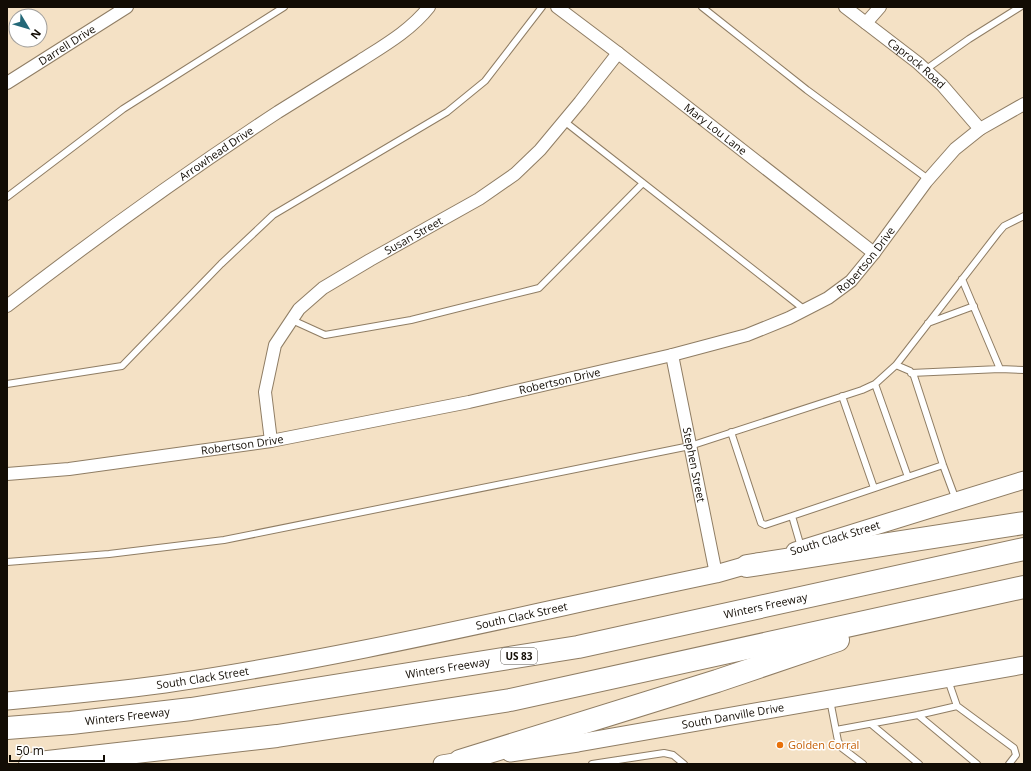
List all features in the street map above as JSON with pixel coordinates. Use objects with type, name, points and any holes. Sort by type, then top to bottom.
[{"type":"highway","points":[[747,566],[1024,523]]},
{"type":"highway","name":"Winters Freeway","points":[[7,728],[71,723],[192,709],[578,647],[1024,549]]},
{"type":"highway","points":[[30,764],[277,736],[510,700],[1024,587]]},
{"type":"highway","points":[[454,763],[717,682],[943,604]]},
{"type":"main road","name":"South Clack Street","points":[[7,701],[166,684],[311,659],[445,633],[747,566],[1024,480]]},
{"type":"main road","name":"South Danville Drive","points":[[454,763],[578,743],[1024,665]]},
{"type":"street","name":"Darrell Drive","points":[[7,83],[127,7]]},
{"type":"street","name":"Arrowhead Drive","points":[[7,306],[70,257],[197,166],[280,111],[394,39],[429,7]]},
{"type":"street","name":"Mary Lou Lane","points":[[557,7],[874,253]]},
{"type":"street","name":"Caprock Road","points":[[845,7],[942,85],[980,129]]},
{"type":"street","points":[[866,23],[880,7]]},
{"type":"street","name":"Susan Street","points":[[271,441],[265,392],[275,346],[299,309],[323,288],[479,198],[515,174],[540,150],[618,53]]},
{"type":"street","name":"Robertson Drive","points":[[7,474],[69,470],[271,441],[469,402],[672,355],[747,335],[789,318],[828,298],[850,281],[874,253],[928,179],[955,149],[980,129],[1024,104]]},
{"type":"street","name":"Stephen Street","points":[[672,355],[716,574]]},
{"type":"lane","points":[[7,197],[123,109],[284,7]]},
{"type":"lane","points":[[7,384],[122,366],[221,264],[273,215],[447,112],[485,81],[542,7]]},
{"type":"lane","points":[[702,7],[807,90],[928,179]]},
{"type":"lane","points":[[925,70],[969,39],[1020,7]]},
{"type":"lane","points":[[564,121],[805,310]]},
{"type":"lane","points":[[292,320],[325,335],[410,320],[539,288],[643,183]]},
{"type":"lane","points":[[7,562],[109,554],[224,540],[690,446],[842,396],[875,384],[896,365],[1004,226],[1024,216]]},
{"type":"lane","points":[[962,279],[1000,369]]},
{"type":"lane","points":[[928,323],[974,306]]},
{"type":"lane","points":[[896,365],[914,376],[956,501]]},
{"type":"lane","points":[[911,373],[1000,369],[1024,370]]},
{"type":"lane","points":[[875,384],[908,477]]},
{"type":"lane","points":[[842,396],[874,488]]},
{"type":"lane","points":[[731,432],[761,523],[765,525],[943,466]]},
{"type":"lane","points":[[792,516],[802,549]]},
{"type":"lane","points":[[947,678],[957,706],[1014,748],[1016,755],[1009,764]]},
{"type":"lane","points":[[830,699],[838,741],[842,748],[863,764]]},
{"type":"lane","points":[[836,730],[918,716],[957,706]]},
{"type":"lane","points":[[918,716],[977,764]]},
{"type":"lane","points":[[871,724],[919,764]]},
{"type":"lane","points":[[592,764],[664,753],[673,755],[684,764]]},
{"type":"lane","points":[[621,759],[627,764]]},
{"type":"place","name":"Golden Corral","points":[[780,745]]}]
